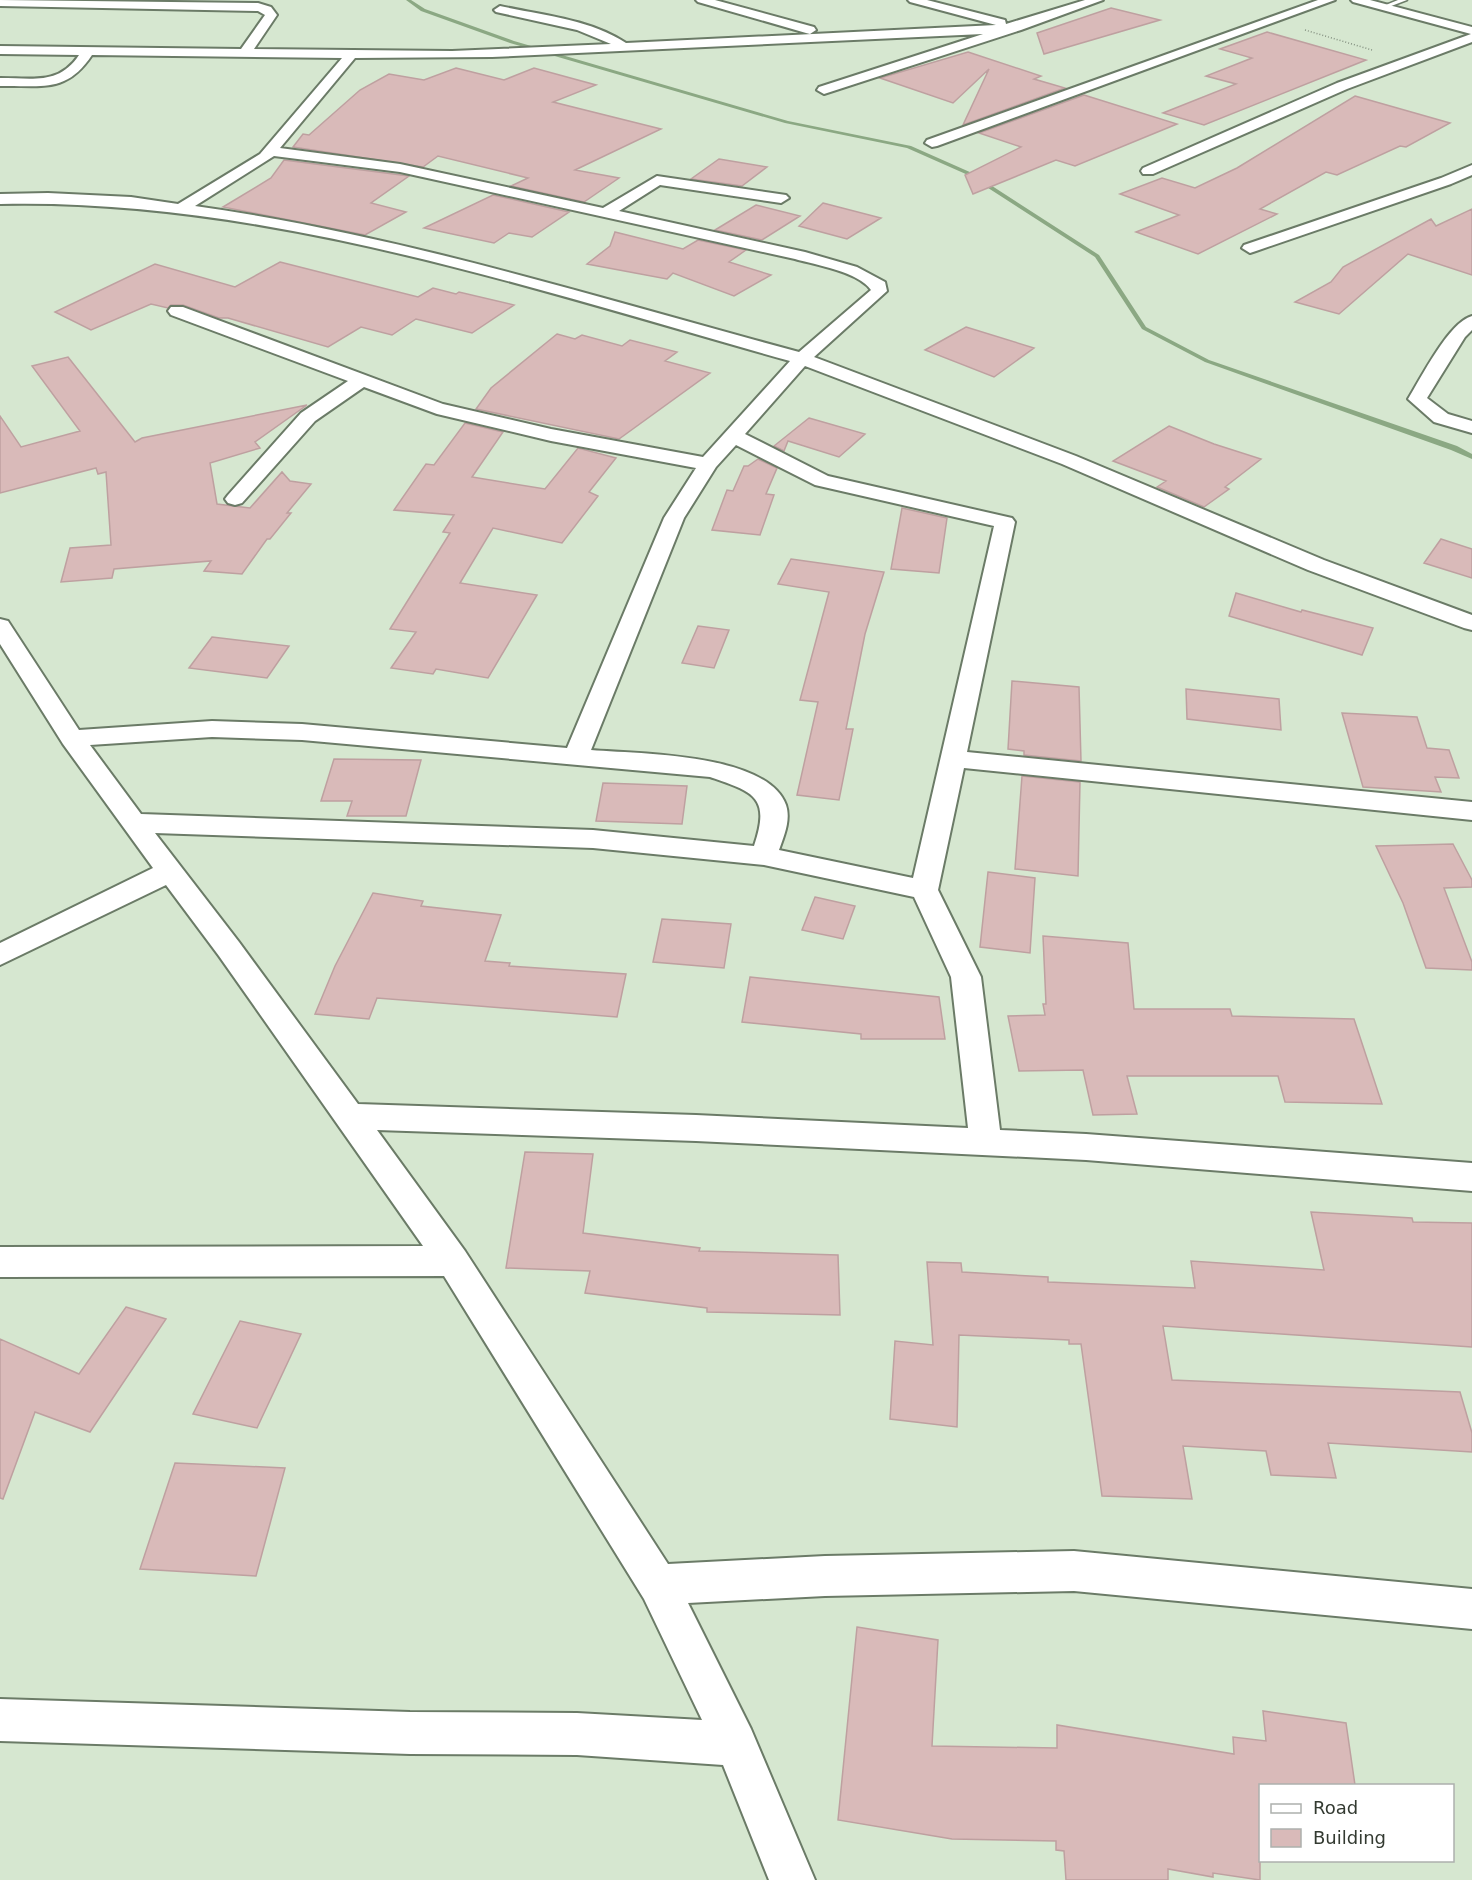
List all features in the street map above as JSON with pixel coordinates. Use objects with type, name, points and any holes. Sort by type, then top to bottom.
[{"type":"street","points":[[702,0],[835,37]]},
{"type":"street","points":[[914,0],[1017,27]]},
{"type":"street","points":[[824,90],[1097,0]]},
{"type":"street","points":[[932,143],[1329,0]]},
{"type":"street","points":[[1357,0],[1472,31]]},
{"type":"street","points":[[0,3],[102,3],[267,9],[271,15],[244,54]]},
{"type":"street","points":[[500,10],[596,32],[614,39],[623,48]]},
{"type":"street","points":[[0,50],[351,55],[523,53],[835,37],[951,34],[1017,27]]},
{"type":"street","points":[[1148,171],[1342,86],[1472,38]]},
{"type":"street","points":[[0,82],[47,81],[62,77],[71,73],[88,51]]},
{"type":"street","points":[[182,208],[265,157],[351,55]]},
{"type":"street","points":[[270,151],[400,168],[798,255],[860,274],[870,278],[879,286],[879,291],[802,358],[708,464],[674,518],[576,756]]},
{"type":"street","points":[[1250,248],[1446,181],[1472,169]]},
{"type":"street","points":[[604,214],[657,180],[782,198]]},
{"type":"street","points":[[1446,181],[1472,188]]},
{"type":"street","points":[[0,199],[48,198],[119,201],[252,219],[430,256],[802,358],[1069,460],[1316,565],[1472,622]]},
{"type":"street","points":[[177,311],[437,408],[551,435],[708,464]]},
{"type":"street","points":[[1470,324],[1458,334],[1417,399],[1441,418],[1472,428]]},
{"type":"street","points":[[235,499],[308,417],[364,379]]},
{"type":"street","points":[[733,436],[822,481],[1005,522],[924,890],[966,977],[986,1142]]},
{"type":"street","points":[[0,627],[72,738],[229,949],[453,1261],[658,1585],[736,1744],[792,1880]]},
{"type":"street","points":[[72,738],[212,729],[302,732],[713,769],[753,784],[769,798],[775,814],[764,856]]},
{"type":"street","points":[[953,759],[1472,811]]},
{"type":"street","points":[[134,823],[593,839],[764,856],[924,890]]},
{"type":"street","points":[[0,955],[170,871]]},
{"type":"street","points":[[347,1116],[696,1128],[1097,1147],[1472,1177]]},
{"type":"street","points":[[0,1262],[453,1261]]},
{"type":"street","points":[[658,1585],[825,1576],[1074,1571],[1472,1609]]},
{"type":"street","points":[[0,1720],[410,1733],[577,1734],[736,1744]]},
{"type":"lane","points":[[1384,7],[1404,0]]},
{"type":"path","points":[[1269,22],[1313,32],[1409,62]]},
{"type":"building","points":[[1111,8],[1160,20],[1044,54],[1037,33]]},
{"type":"building","points":[[1267,32],[1366,60],[1204,125],[1163,113],[1236,84],[1206,76],[1252,58],[1220,49]]},
{"type":"building","points":[[968,52],[1041,76],[1034,79],[1065,88],[963,125],[989,69],[953,103],[880,78]]},
{"type":"building","points":[[456,68],[504,80],[534,68],[596,85],[553,102],[661,129],[575,170],[619,178],[584,202],[511,186],[528,178],[438,156],[423,167],[293,147],[303,134],[309,135],[360,90],[389,74],[424,80]]},
{"type":"building","points":[[1084,95],[1177,124],[1075,166],[1056,160],[973,194],[965,175],[1021,147],[979,133]]},
{"type":"building","points":[[1355,96],[1450,123],[1406,147],[1400,146],[1337,175],[1326,172],[1260,209],[1277,214],[1198,254],[1136,232],[1179,215],[1120,194],[1162,178],[1195,188],[1237,168]]},
{"type":"building","points":[[719,159],[767,167],[742,186],[691,179]]},
{"type":"building","points":[[284,160],[409,176],[371,203],[406,212],[365,235],[223,207],[271,178]]},
{"type":"building","points":[[493,195],[569,212],[532,237],[509,233],[494,243],[424,228]]},
{"type":"building","points":[[823,203],[881,218],[847,239],[799,226]]},
{"type":"building","points":[[756,205],[800,216],[762,240],[715,230]]},
{"type":"building","points":[[1472,209],[1472,275],[1408,254],[1339,314],[1295,302],[1331,282],[1343,267],[1431,219],[1436,226]]},
{"type":"building","points":[[615,232],[683,249],[698,240],[746,250],[729,262],[771,275],[734,296],[673,273],[667,279],[587,264],[610,246]]},
{"type":"building","points":[[280,262],[418,297],[433,288],[514,305],[472,333],[416,319],[392,335],[361,327],[328,347],[228,318],[219,318],[183,305],[171,305],[168,308],[151,304],[91,330],[55,312],[155,264],[235,287]]},
{"type":"building","points":[[966,327],[1034,348],[994,377],[925,350]]},
{"type":"building","points":[[557,334],[575,339],[582,335],[622,346],[630,340],[677,352],[665,361],[710,373],[619,439],[476,409],[491,388]]},
{"type":"building","points":[[68,357],[135,442],[142,438],[307,405],[255,442],[260,448],[210,463],[217,504],[250,508],[282,472],[290,481],[311,484],[242,574],[204,571],[211,561],[114,569],[112,578],[61,582],[70,548],[111,545],[106,472],[98,474],[96,468],[0,493],[0,416],[21,447],[80,431],[32,366]]},
{"type":"building","points":[[809,418],[865,434],[839,457],[788,441],[784,451],[774,446]]},
{"type":"building","points":[[465,423],[503,432],[472,477],[545,489],[578,448],[616,458],[589,492],[598,496],[562,543],[493,528],[460,583],[537,595],[488,678],[436,669],[433,674],[391,668],[416,632],[390,629],[450,533],[443,532],[454,515],[394,510],[426,464],[434,465]]},
{"type":"building","points":[[1169,426],[1261,459],[1225,487],[1229,489],[1204,507],[1157,487],[1166,481],[1113,461]]},
{"type":"building","points":[[758,459],[777,468],[766,494],[774,495],[760,535],[712,530],[727,490],[733,491],[744,466]]},
{"type":"building","points":[[902,508],[947,518],[939,573],[891,569]]},
{"type":"building","points":[[1441,539],[1472,549],[1472,578],[1424,563]]},
{"type":"building","points":[[791,559],[884,572],[865,634],[846,729],[853,729],[839,800],[797,795],[818,702],[800,700],[829,592],[778,584]]},
{"type":"building","points":[[1236,593],[1301,612],[1302,610],[1373,628],[1362,655],[1229,616]]},
{"type":"building","points":[[698,626],[729,630],[714,668],[682,663]]},
{"type":"building","points":[[212,637],[289,646],[267,678],[189,668]]},
{"type":"building","points":[[1012,681],[1079,687],[1081,761],[1024,755],[1024,751],[1008,749]]},
{"type":"building","points":[[1186,689],[1279,699],[1281,730],[1187,719]]},
{"type":"building","points":[[1342,713],[1417,717],[1427,748],[1449,750],[1459,778],[1435,777],[1441,792],[1363,787]]},
{"type":"building","points":[[334,759],[421,760],[406,816],[347,816],[352,801],[321,801]]},
{"type":"building","points":[[1022,776],[1080,782],[1078,876],[1015,869]]},
{"type":"building","points":[[603,783],[687,786],[682,824],[596,821]]},
{"type":"building","points":[[1453,844],[1472,880],[1472,887],[1444,888],[1472,962],[1472,970],[1426,968],[1403,903],[1376,846]]},
{"type":"building","points":[[988,872],[1035,878],[1030,953],[980,947]]},
{"type":"building","points":[[373,893],[423,901],[421,906],[501,915],[485,961],[510,963],[509,966],[626,974],[617,1017],[377,998],[369,1019],[315,1014],[335,966]]},
{"type":"building","points":[[815,897],[855,906],[843,939],[802,930]]},
{"type":"building","points":[[662,919],[731,924],[724,968],[653,962]]},
{"type":"building","points":[[1043,936],[1128,943],[1134,1009],[1230,1009],[1232,1016],[1354,1019],[1382,1104],[1285,1102],[1278,1076],[1127,1076],[1137,1114],[1093,1115],[1083,1070],[1019,1071],[1008,1016],[1045,1015]]},
{"type":"building","points":[[750,977],[939,997],[945,1039],[861,1039],[861,1034],[742,1022]]},
{"type":"building","points":[[525,1152],[593,1154],[583,1233],[700,1248],[699,1251],[838,1255],[840,1315],[707,1312],[707,1308],[585,1293],[590,1271],[506,1268]]},
{"type":"building","points":[[1311,1212],[1412,1218],[1413,1222],[1472,1223],[1472,1347],[1163,1326],[1172,1380],[1460,1392],[1472,1433],[1472,1452],[1328,1443],[1336,1478],[1271,1475],[1266,1451],[1183,1446],[1192,1499],[1102,1496],[1081,1344],[1069,1344],[1069,1340],[959,1335],[957,1427],[890,1419],[895,1341],[933,1345],[927,1262],[961,1263],[962,1272],[1048,1277],[1048,1282],[1195,1288],[1191,1261],[1324,1270]]},
{"type":"building","points":[[126,1307],[166,1319],[90,1432],[35,1412],[3,1499],[0,1498],[0,1339],[79,1374]]},
{"type":"building","points":[[240,1321],[301,1334],[257,1428],[193,1414]]},
{"type":"building","points":[[175,1463],[285,1468],[256,1576],[140,1569]]},
{"type":"building","points":[[857,1627],[938,1640],[932,1746],[1057,1748],[1057,1725],[1234,1754],[1233,1737],[1266,1741],[1263,1711],[1346,1723],[1355,1784],[1259,1784],[1260,1880],[1213,1873],[1213,1877],[1168,1869],[1168,1880],[1066,1880],[1064,1851],[1056,1850],[1056,1841],[952,1839],[838,1820]]},
{"type":"waterway","points":[[408,0],[423,10],[512,42],[787,122],[909,147],[970,174],[1097,256],[1144,328],[1207,361],[1454,448],[1472,457]]}]
